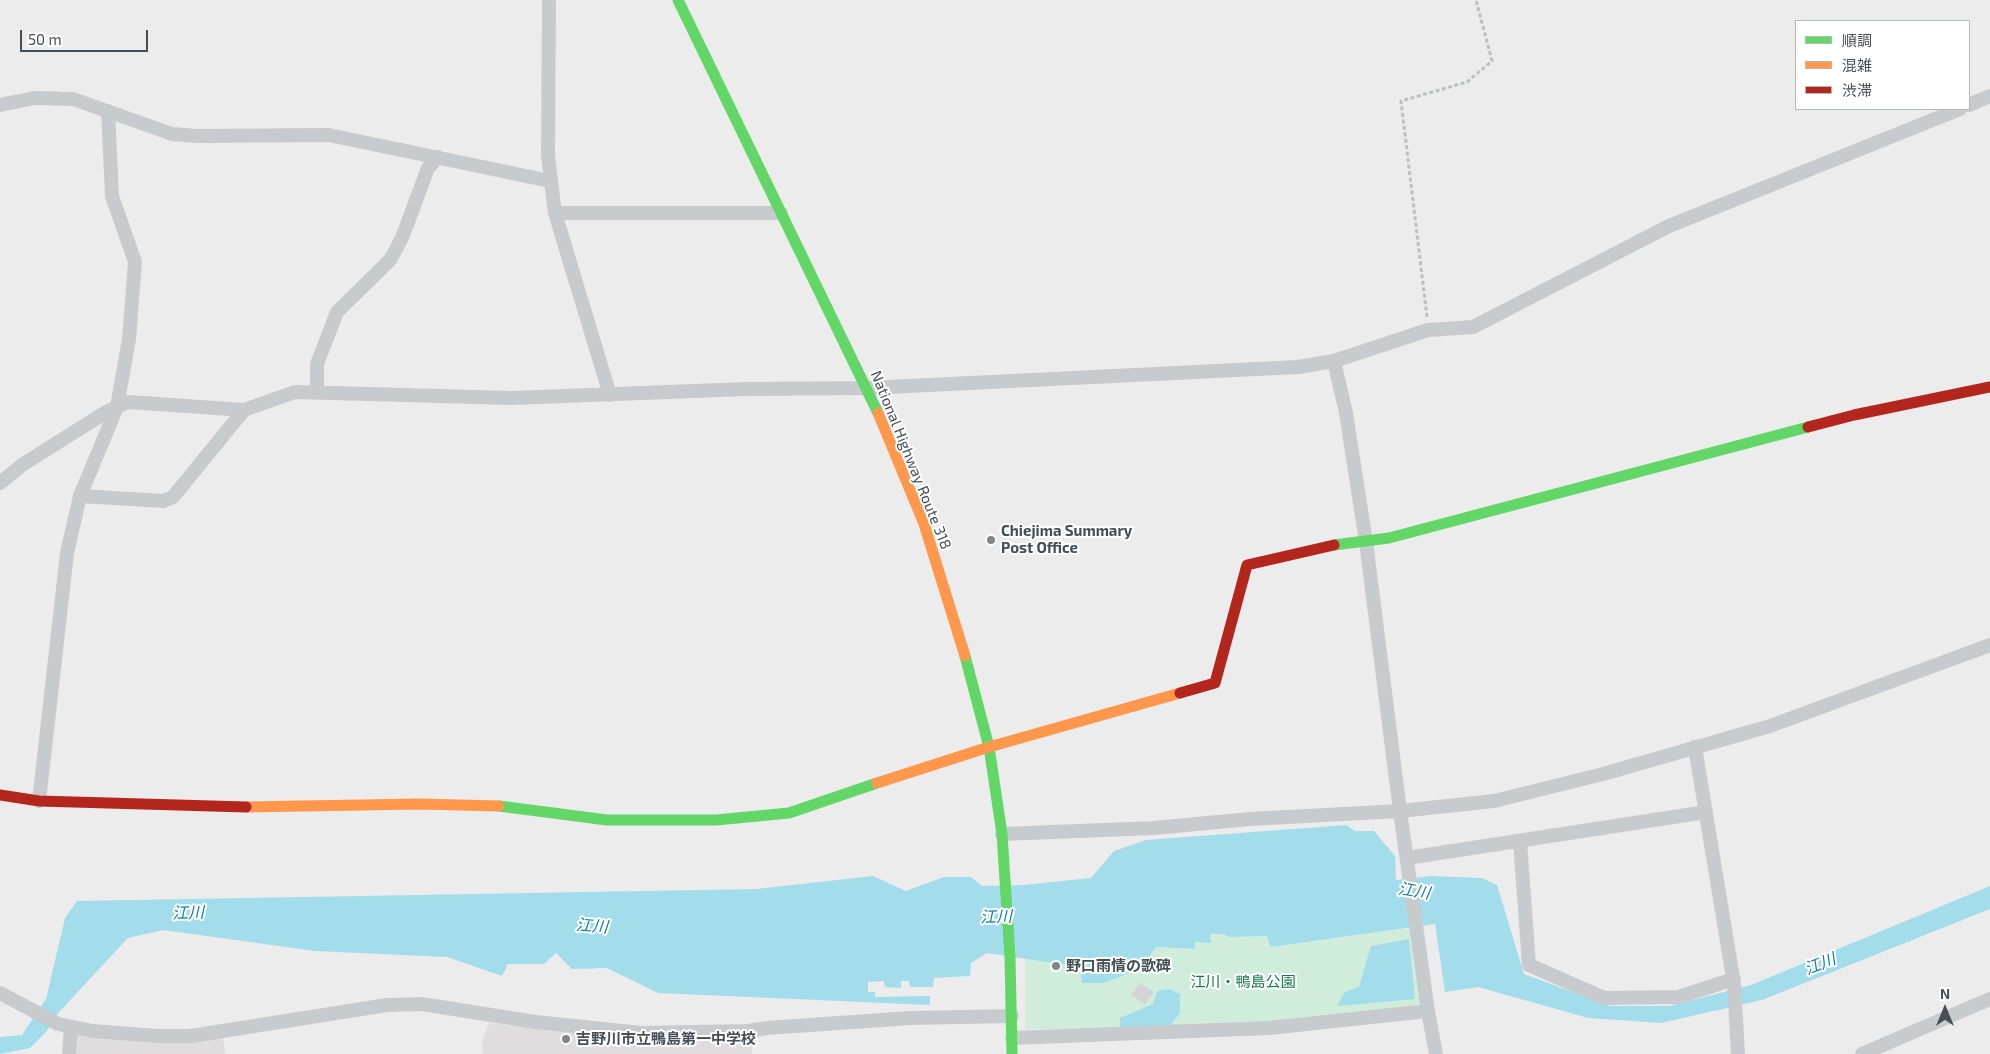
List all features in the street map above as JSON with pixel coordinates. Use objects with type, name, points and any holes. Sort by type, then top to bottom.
[{"type":"main road","name":"National Highway Route 318","points":[[678,0],[868,388],[924,524],[966,660],[989,747],[1002,834],[1010,957],[1012,1054]]},
{"type":"main road","points":[[0,795],[39,801],[253,807],[419,804],[501,806],[607,820],[716,820],[789,813],[866,786],[989,747],[1215,683],[1247,565],[1322,547],[1366,542],[1854,415],[1990,387]]},
{"type":"street","points":[[549,0],[550,181],[554,214],[610,395]]},
{"type":"street","points":[[1970,105],[1990,96]]},
{"type":"street","points":[[0,105],[35,98],[73,99],[172,134],[197,136],[329,135],[550,181]]},
{"type":"street","points":[[0,483],[22,465],[128,402],[244,410],[289,393],[512,398],[746,389],[868,388],[1298,367],[1334,361],[1428,330],[1473,327],[1670,226],[1958,110]]},
{"type":"street","points":[[39,801],[67,553],[80,496],[117,407],[129,339],[135,262],[112,196],[108,111]]},
{"type":"street","points":[[316,393],[317,364],[337,312],[390,260],[402,238],[428,168],[438,157]]},
{"type":"street","points":[[554,214],[781,213]]},
{"type":"street","points":[[1334,361],[1346,413],[1366,542],[1400,811],[1428,1011],[1436,1054]]},
{"type":"street","points":[[80,496],[163,501],[172,498],[244,410]]},
{"type":"street","points":[[1002,834],[1154,828],[1250,819],[1400,811],[1494,801],[1604,774],[1770,726],[1990,645]]},
{"type":"street","points":[[1695,747],[1734,981],[1738,1054]]},
{"type":"street","points":[[1408,864],[1520,841],[1706,812]]},
{"type":"street","points":[[1520,841],[1529,965],[1604,998],[1678,997],[1734,981]]},
{"type":"street","points":[[0,993],[64,1026],[157,1036],[191,1036],[387,1005],[422,1004],[535,1022],[642,1033],[748,1031],[910,1018],[1012,1016]]},
{"type":"street","points":[[1862,1054],[1990,999]]},
{"type":"street","points":[[1012,1038],[1269,1028],[1428,1011]]},
{"type":"street","points":[[64,1026],[69,1054]]},
{"type":"path","points":[[1428,330],[1401,101],[1468,82],[1492,61],[1476,0]]},
{"type":"shaded area","name":"吉野川市立鴨島第一中学校","points":[[489,1023],[613,1038],[752,1040],[752,1054],[483,1054],[482,1041]]},
{"type":"shaded area","points":[[76,1034],[223,1036],[225,1054],[75,1054]]},
{"type":"green space","name":"江川・鴨島公園","points":[[1417,927],[1428,1011],[1267,1028],[1025,1029],[1025,958],[1080,967],[1141,968],[1156,947],[1194,949],[1195,942],[1210,934],[1224,934],[1229,937],[1267,936],[1272,947]]},
{"type":"water","name":"江川","points":[[1346,825],[1355,831],[1374,831],[1395,856],[1396,880],[1431,876],[1482,878],[1497,885],[1524,974],[1610,1006],[1669,1006],[1751,985],[1990,886],[1990,909],[1762,1000],[1661,1023],[1588,1018],[1478,987],[1445,992],[1435,924],[1271,947],[1267,936],[1229,937],[1224,934],[1210,934],[1211,943],[1195,942],[1195,949],[1156,947],[1141,968],[1104,983],[1082,983],[1080,967],[987,953],[971,963],[970,976],[934,978],[933,987],[910,987],[909,981],[901,981],[901,988],[885,987],[884,981],[868,982],[868,992],[875,992],[875,997],[930,996],[930,1005],[658,993],[607,968],[572,969],[556,953],[544,964],[508,964],[502,976],[447,957],[315,951],[163,930],[128,938],[59,1012],[46,1032],[30,1048],[0,1054],[0,1037],[22,1035],[46,999],[65,918],[77,901],[756,889],[873,876],[906,891],[944,877],[971,877],[982,886],[1023,885],[1091,878],[1114,851],[1146,840]]},
{"type":"water","points":[[1409,939],[1415,999],[1337,1006],[1345,992],[1359,987],[1371,946]]},
{"type":"water","points":[[1169,989],[1180,994],[1180,1013],[1169,1027],[1120,1028],[1120,1018],[1153,1004],[1157,991]]},
{"type":"building","points":[[1140,983],[1154,992],[1145,1004],[1131,995]]},
{"type":"traffic: fast","points":[[678,0],[878,413]]},
{"type":"traffic: fast","points":[[1334,545],[1389,538],[1808,427]]},
{"type":"traffic: fast","points":[[965,656],[989,747],[1002,834],[1010,957],[1012,1054]]},
{"type":"traffic: fast","points":[[499,806],[607,820],[716,820],[789,813],[877,783]]},
{"type":"traffic: slow","points":[[878,413],[924,524],[965,656]]},
{"type":"traffic: slow","points":[[877,783],[989,747],[1180,693]]},
{"type":"traffic: slow","points":[[246,807],[419,804],[499,806]]},
{"type":"traffic: jam","points":[[1808,427],[1854,415],[1990,387]]},
{"type":"traffic: jam","points":[[1180,693],[1215,683],[1247,565],[1334,545]]},
{"type":"traffic: jam","points":[[0,795],[39,801],[246,807]]},
{"type":"place","name":"Chiejima Summary Post Office","points":[[991,540]]},
{"type":"place","name":"野口雨情の歌碑","points":[[1056,966]]},
{"type":"place","name":"吉野川市立鴨島第一中学校","points":[[566,1039]]}]
